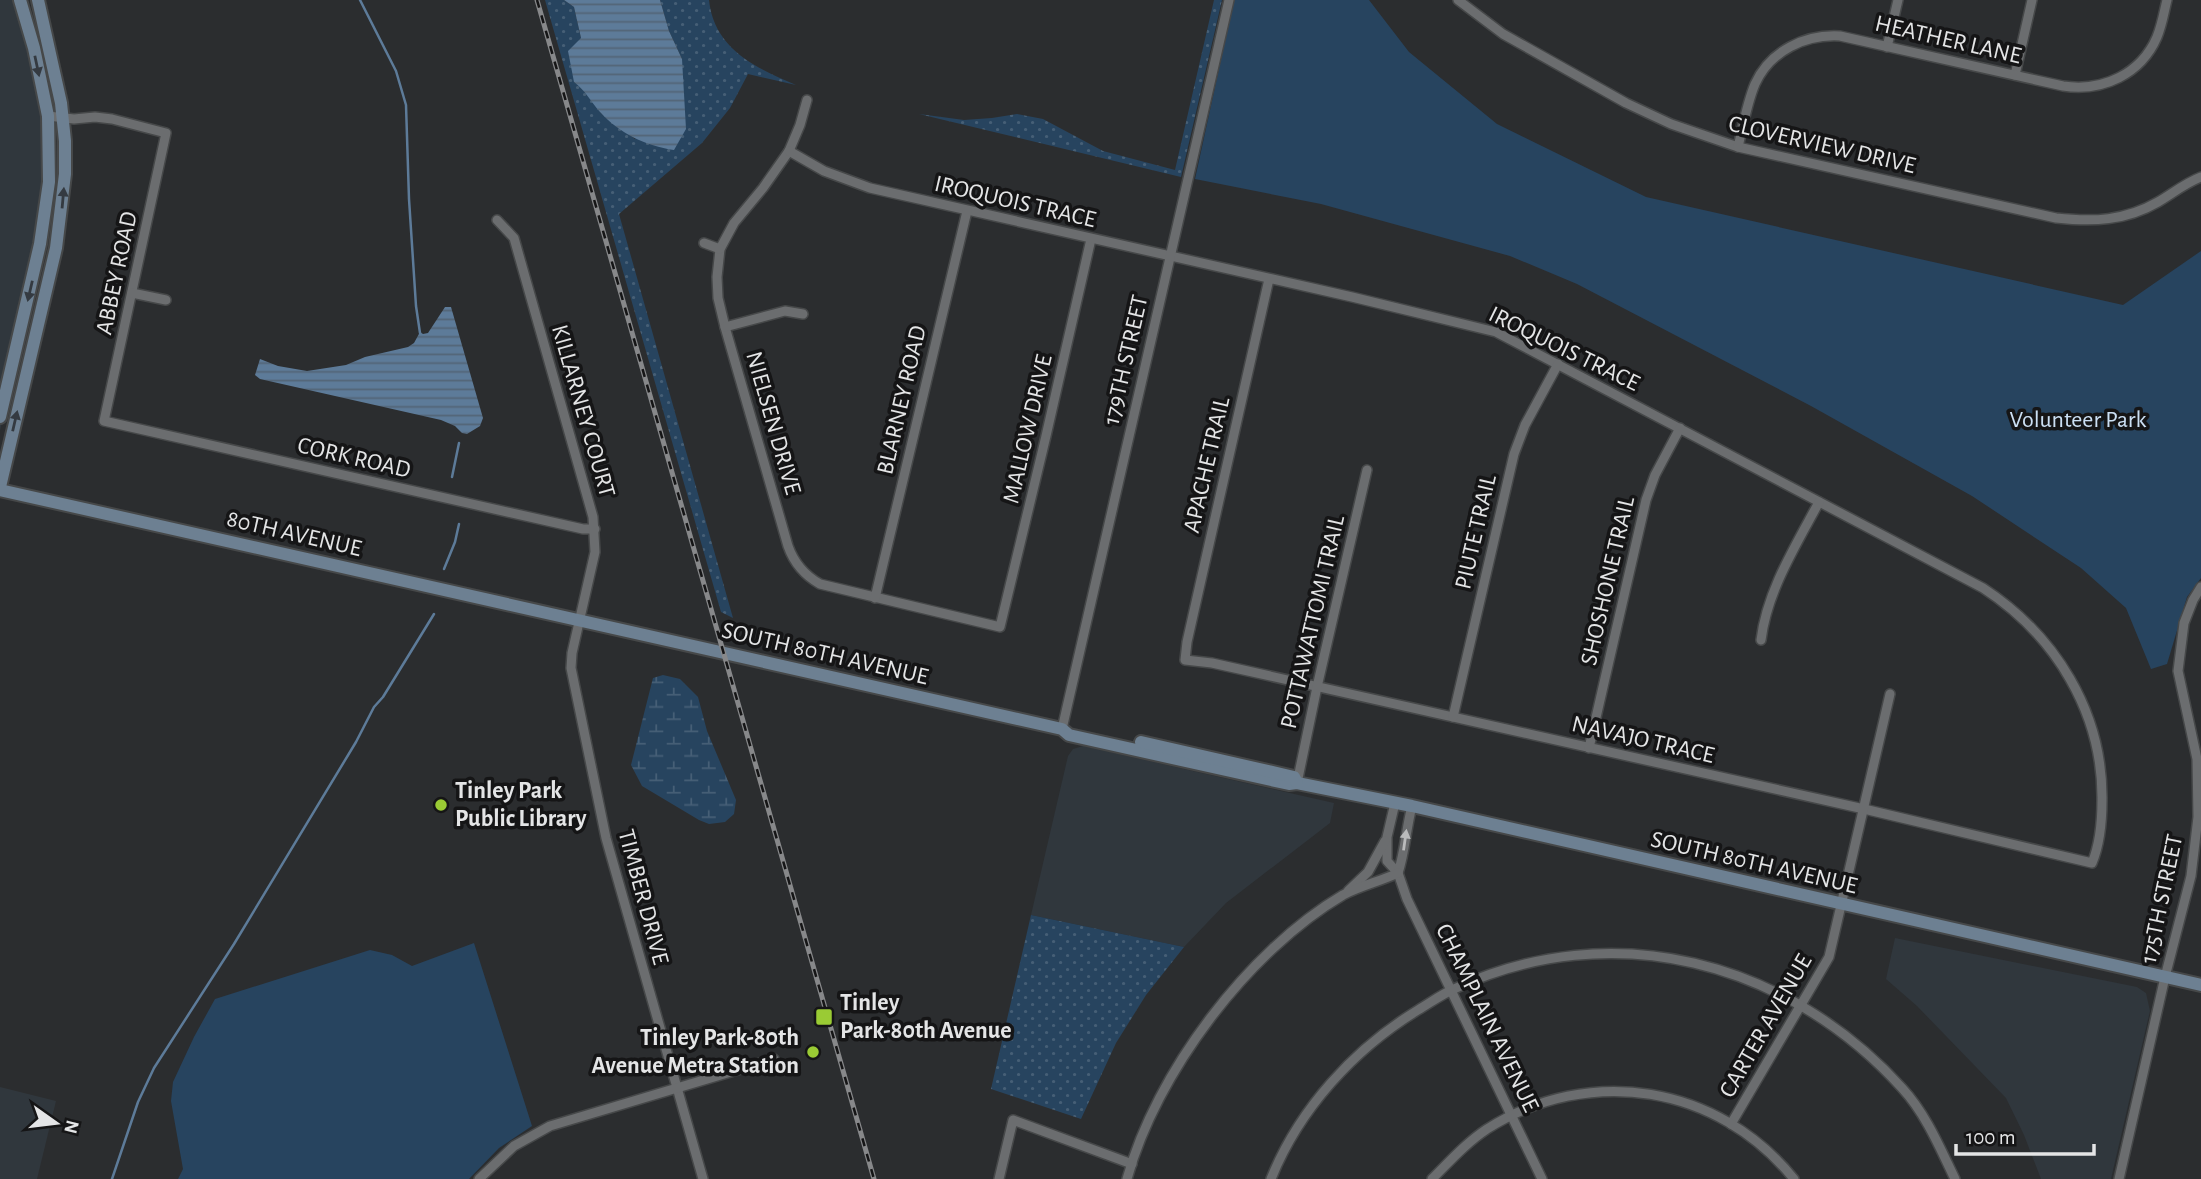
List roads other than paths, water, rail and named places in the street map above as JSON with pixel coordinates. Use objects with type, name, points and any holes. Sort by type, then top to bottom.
[{"type":"street","points":[[0,417],[40,244],[49,182],[48,116],[34,48],[20,0]]},
{"type":"street","points":[[0,488],[56,248],[65,174],[63,118],[38,0]]},
{"type":"street","name":"179TH STREET","points":[[1062,729],[1228,0]]},
{"type":"street","name":"CLOVERVIEW DRIVE","points":[[1458,0],[1503,34],[1626,103],[1657,118],[1738,147],[2056,218],[2087,221],[2119,218],[2142,210],[2201,177]]},
{"type":"street","points":[[1887,47],[1898,0]]},
{"type":"street","points":[[2015,75],[2032,0]]},
{"type":"street","name":"HEATHER LANE","points":[[1738,147],[1756,81],[1769,62],[1787,48],[1807,39],[1831,36],[2072,87],[2090,87],[2113,81],[2132,70],[2144,58],[2153,46],[2167,0]]},
{"type":"street","name":"NIELSEN DRIVE","points":[[807,100],[789,151],[734,223],[720,249],[717,288],[725,327],[792,556],[803,572],[815,581],[1000,627]]},
{"type":"street","points":[[48,116],[63,118]]},
{"type":"street","name":"ABBEY ROAD","points":[[63,118],[112,119],[166,133],[104,421]]},
{"type":"street","name":"IROQUOIS TRACE","points":[[789,151],[824,170],[870,188],[1485,329],[1507,337],[1983,588],[2012,608],[2045,641],[2073,682],[2085,710],[2100,764],[2102,803],[2097,852],[2092,863]]},
{"type":"street","name":"BLARNEY ROAD","points":[[875,598],[967,211]]},
{"type":"street","name":"KILLARNEY COURT","points":[[497,220],[514,238],[595,529],[595,552],[579,620]]},
{"type":"street","name":"MALLOW DRIVE","points":[[1000,627],[1091,239]]},
{"type":"street","points":[[704,243],[720,249]]},
{"type":"street","name":"APACHE TRAIL","points":[[1185,660],[1269,279]]},
{"type":"street","points":[[132,293],[166,300]]},
{"type":"street","points":[[725,327],[785,311],[803,314]]},
{"type":"street","name":"PIUTE TRAIL","points":[[1453,717],[1514,454],[1525,425],[1558,364]]},
{"type":"street","name":"CORK ROAD","points":[[104,421],[583,529],[595,529]]},
{"type":"street","name":"SHOSHONE TRAIL","points":[[1589,748],[1646,500],[1655,475],[1680,428]]},
{"type":"street","name":"POTTAWATTOMI TRAIL","points":[[1297,783],[1367,470]]},
{"type":"street","name":"80TH AVENUE","points":[[0,488],[579,620]]},
{"type":"street","points":[[1760,640],[1772,595],[1819,502]]},
{"type":"street","name":"175TH STREET","points":[[2119,1179],[2165,977],[2192,876],[2198,817],[2197,760],[2178,671],[2184,623],[2201,587]]},
{"type":"street","name":"SOUTH 80TH AVENUE","points":[[579,620],[1062,729],[1069,735],[1290,784],[1297,783],[1412,806],[2201,985]]},
{"type":"street","name":"TIMBER DRIVE","points":[[579,620],[571,668],[606,838],[703,1179]]},
{"type":"street","name":"NAVAJO TRACE","points":[[1185,660],[1212,663],[1864,809],[2092,863]]},
{"type":"street","name":"CARTER AVENUE","points":[[1731,1124],[1829,957],[1890,694]]},
{"type":"street","name":"CHAMPLAIN AVENUE","points":[[1395,803],[1387,837],[1387,862],[1398,873],[1542,1179]]},
{"type":"street","points":[[1345,894],[1398,873],[1412,806]]},
{"type":"street","points":[[1127,1179],[1153,1113],[1172,1075],[1214,1014],[1234,989],[1289,935],[1345,894],[1368,872],[1387,837]]},
{"type":"street","points":[[1271,1179],[1297,1129],[1316,1102],[1363,1050],[1398,1022],[1451,990],[1477,979],[1546,959],[1587,954],[1631,953],[1676,958],[1745,977],[1800,1004],[1858,1044],[1904,1089],[1932,1132],[1955,1179]]},
{"type":"street","points":[[479,1179],[514,1146],[550,1126],[774,1059]]},
{"type":"street","points":[[1432,1179],[1470,1142],[1511,1116],[1541,1103],[1603,1091],[1656,1095],[1703,1109],[1731,1124],[1775,1157],[1794,1179]]},
{"type":"street","points":[[999,1179],[1013,1120],[1132,1164]]},
{"type":"waterway","points":[[360,0],[396,71],[406,105],[409,199],[420,333]]},
{"type":"waterway","points":[[452,477],[459,443]]},
{"type":"waterway","points":[[444,569],[459,524]]},
{"type":"waterway","points":[[112,1179],[138,1102],[154,1068],[234,944],[356,742],[374,707],[383,697],[434,614]]},
{"type":"railway","points":[[537,0],[874,1179]]},
{"type":"place","name":"Tinley Park Public Library","points":[[441,805]]},
{"type":"place","name":"Tinley Park-80th Avenue","points":[[824,1017]]},
{"type":"place","name":"Tinley Park-80th Avenue Metra Station","points":[[813,1052]]},
{"type":"park label","name":"Volunteer Park","points":[[2078,420]]}]
